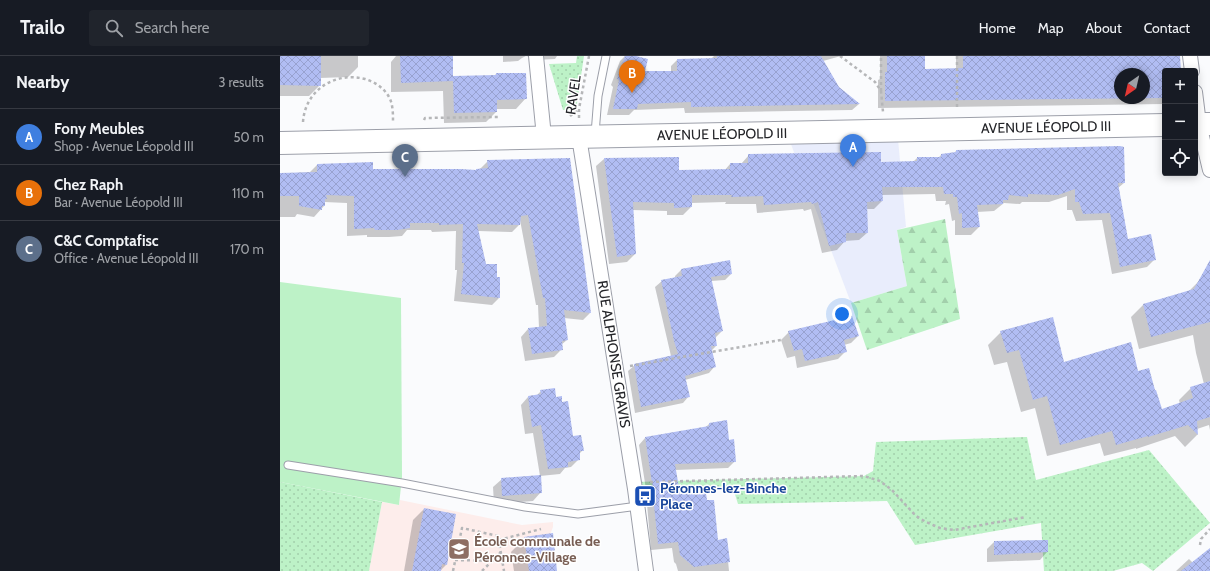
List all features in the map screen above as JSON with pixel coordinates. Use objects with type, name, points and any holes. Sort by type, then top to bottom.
[{"type":"main road","name":"AVENUE LÉOPOLD III","points":[[280,143],[544,136],[957,130],[1162,125]]},
{"type":"street","points":[[536,56],[544,136]]},
{"type":"street","points":[[1190,56],[1192,68]]},
{"type":"street","points":[[1197,104],[1210,170]]},
{"type":"street","name":"RUE ALPHONSE GRAVIS","points":[[587,136],[616,368],[638,506],[646,571]]},
{"type":"lane","points":[[587,136],[598,96],[606,56]]},
{"type":"lane","points":[[288,465],[402,483],[525,507],[578,514],[638,506]]},
{"type":"path","name":"RAVEL","points":[[587,136],[579,109],[589,56]]},
{"type":"path","points":[[840,56],[875,82],[881,91]]},
{"type":"path","points":[[882,56],[881,91],[885,131]]},
{"type":"path","points":[[957,56],[957,130]]},
{"type":"path","points":[[304,142],[304,116],[310,100],[320,88],[329,82],[338,78],[348,77],[371,81],[383,90],[390,98],[395,140]]},
{"type":"path","points":[[616,368],[781,340]]},
{"type":"path","points":[[634,482],[864,476],[880,481],[892,490],[916,516],[940,528],[954,530],[1026,517]]},
{"type":"path","points":[[453,571],[462,528],[498,536],[504,571]]},
{"type":"path","points":[[499,540],[541,529]]},
{"type":"path","points":[[1200,545],[1201,539],[1210,529]]},
{"type":"path","points":[[482,571],[501,552]]},
{"type":"path","points":[[455,560],[502,561]]},
{"type":"path","points":[[454,567],[456,571]]},
{"type":"shaded area","points":[[897,128],[906,227],[897,230],[907,286],[851,303],[786,131]]},
{"type":"shaded area","name":"École communale de Péronnes-Village","points":[[400,500],[522,525],[553,522],[553,527],[536,571],[369,571],[382,502],[399,505]]},
{"type":"green space","points":[[577,56],[584,56],[576,110],[563,110],[549,64],[576,63]]},
{"type":"green space","points":[[945,219],[960,319],[867,350],[851,303],[907,286],[897,230]]},
{"type":"green space","points":[[280,282],[401,298],[402,477],[399,505],[280,482]]},
{"type":"green space","points":[[1027,437],[1036,480],[1149,450],[1210,523],[1153,571],[1142,563],[1113,571],[1044,571],[1041,523],[915,545],[887,501],[738,504],[733,488],[635,489],[634,482],[864,476],[873,471],[876,442]]},
{"type":"green space","points":[[280,482],[382,502],[369,571],[280,571]]},
{"type":"building","points":[[280,56],[321,56],[321,86],[280,85]]},
{"type":"building","points":[[400,56],[453,56],[453,76],[496,75],[496,73],[526,73],[527,99],[497,100],[497,112],[454,113],[453,81],[401,83]]},
{"type":"building","points":[[625,56],[636,56],[648,59],[645,71],[677,71],[677,59],[717,58],[717,56],[821,56],[839,87],[860,104],[691,107],[691,102],[638,104],[637,109],[613,109],[619,80],[617,79]]},
{"type":"building","points":[[887,56],[925,56],[925,69],[963,68],[963,56],[1180,56],[1181,68],[1162,68],[1162,98],[1150,98],[1150,68],[1114,68],[1114,99],[885,101],[885,72],[887,72]]},
{"type":"building","points":[[1124,147],[1125,183],[1118,183],[1128,239],[1151,234],[1156,260],[1120,267],[1110,213],[1083,214],[1079,202],[1075,202],[1075,189],[1058,195],[1028,194],[1028,197],[1009,195],[1008,200],[1003,200],[1003,204],[977,205],[980,227],[962,228],[962,213],[959,214],[957,197],[953,197],[953,194],[944,194],[943,187],[882,187],[883,201],[867,202],[868,233],[846,233],[846,242],[829,246],[818,202],[812,204],[811,202],[764,205],[763,196],[731,197],[732,195],[692,195],[692,207],[674,208],[674,203],[633,202],[636,254],[617,257],[604,158],[679,157],[679,170],[730,169],[730,163],[748,163],[748,154],[881,152],[881,162],[917,161],[917,157],[941,157],[941,154],[956,152],[956,150]]},
{"type":"building","points":[[570,158],[591,313],[564,310],[568,340],[562,341],[563,350],[532,354],[528,328],[547,326],[545,298],[543,298],[528,215],[521,216],[520,225],[477,224],[486,264],[497,264],[497,277],[500,277],[500,298],[461,294],[464,263],[462,263],[463,224],[439,225],[439,223],[410,223],[410,228],[397,230],[375,230],[374,228],[354,229],[354,196],[326,195],[327,199],[325,199],[325,206],[322,206],[322,210],[299,206],[299,196],[280,196],[280,173],[317,172],[317,164],[373,162],[373,169],[476,170],[488,168],[487,160]]},
{"type":"building","points":[[730,260],[732,274],[711,277],[723,331],[715,333],[717,346],[711,346],[716,367],[685,376],[690,397],[641,407],[634,364],[678,354],[661,280],[682,276],[681,269]]},
{"type":"building","points":[[1210,260],[1210,322],[1151,337],[1143,304],[1194,289]]},
{"type":"building","points":[[852,316],[859,336],[844,340],[847,352],[805,361],[802,349],[794,351],[788,331]]},
{"type":"building","points":[[1053,317],[1064,362],[1131,342],[1138,371],[1149,368],[1162,409],[1193,398],[1190,387],[1210,381],[1210,417],[1197,421],[1198,435],[1188,425],[1116,445],[1112,431],[1060,445],[1047,396],[1033,400],[1019,350],[1007,353],[1000,331]]},
{"type":"building","points":[[555,388],[556,397],[562,396],[562,402],[568,401],[573,436],[581,435],[584,451],[580,451],[580,460],[568,462],[568,467],[548,469],[541,425],[532,427],[528,396],[541,394],[540,390]]},
{"type":"building","points":[[727,420],[729,440],[734,439],[736,462],[675,464],[680,494],[697,492],[706,493],[707,500],[714,500],[718,540],[727,538],[730,562],[694,567],[680,555],[678,542],[658,544],[654,496],[645,437],[709,426],[709,423]]},
{"type":"building","points":[[541,475],[542,493],[502,496],[501,478]]},
{"type":"building","points":[[424,508],[456,514],[447,565],[442,564],[441,571],[412,571]]},
{"type":"building","points":[[553,533],[557,571],[529,571],[524,537]]},
{"type":"building","points":[[1048,540],[1048,552],[994,555],[994,541]]},
{"type":"building","points":[[1210,548],[1210,571],[1181,571]]},
{"type":"place","name":"Chez Raph","points":[[632,93]]},
{"type":"place","name":"Fony Meubles","points":[[853,167]]},
{"type":"place","name":"C&C Comptafisc","points":[[405,177]]},
{"type":"place","name":"Péronnes-lez-Binche Place","points":[[645,496]]},
{"type":"place","name":"École communale de Péronnes-Village","points":[[459,549]]}]
